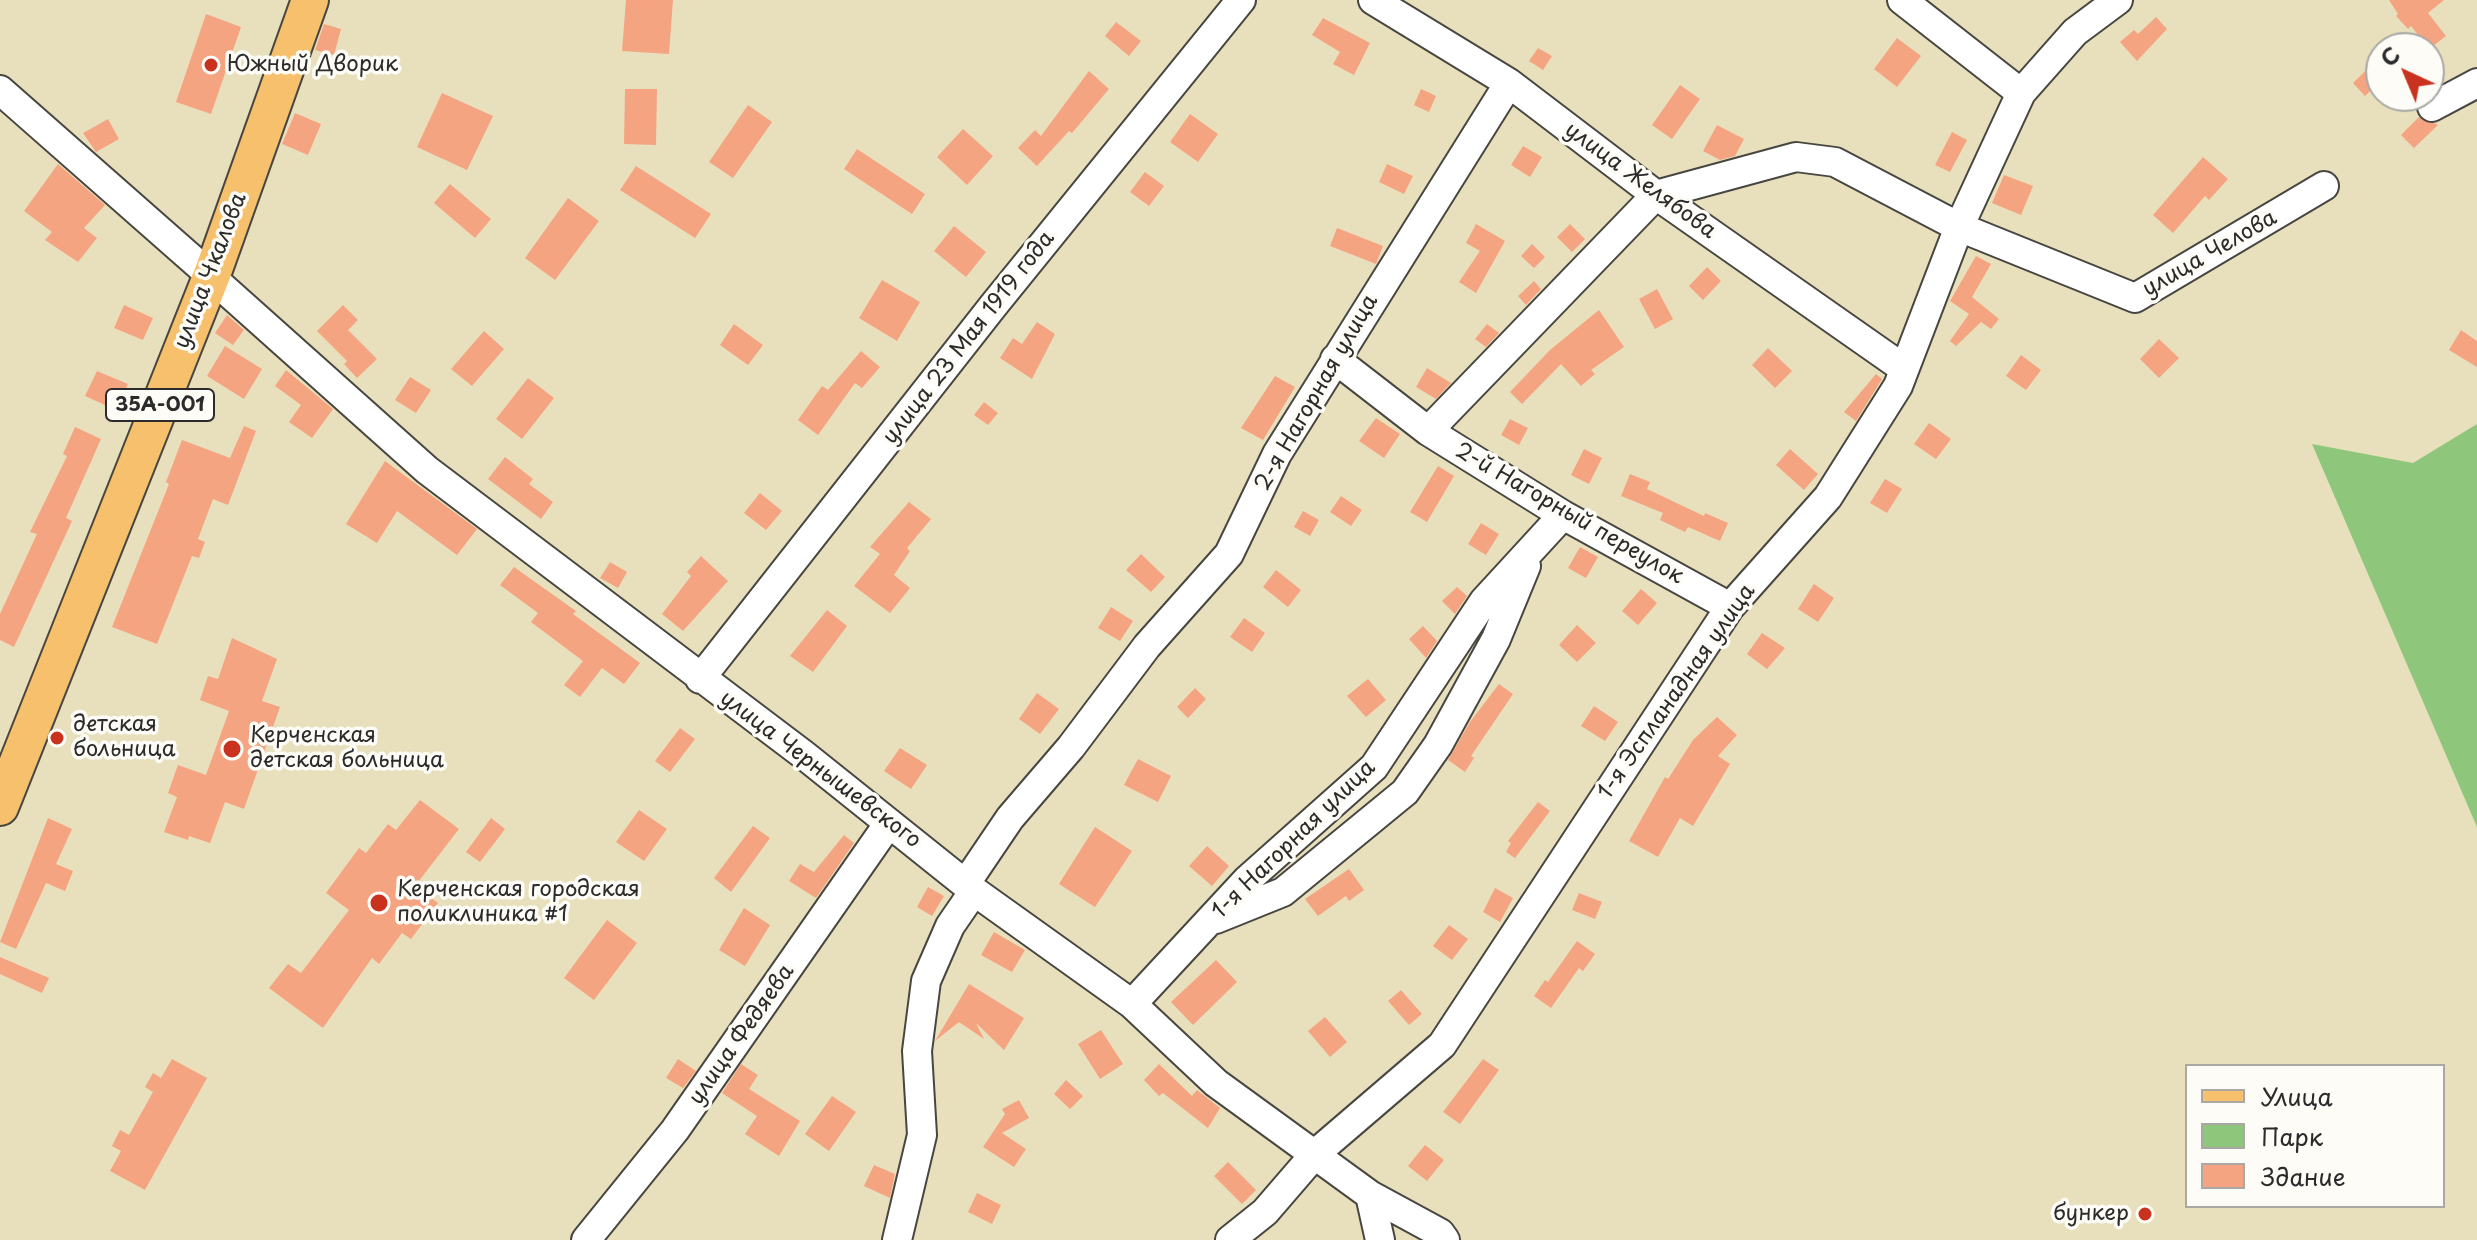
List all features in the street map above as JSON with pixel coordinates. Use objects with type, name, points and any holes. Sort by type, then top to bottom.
[{"type":"main road","name":"улица Чкалова","points":[[206,272],[297,0]]},
{"type":"main road","name":"улица Чкалова","points":[[0,807],[10,760],[206,272],[310,0]]},
{"type":"street","name":"улица 23 Мая 1919 года","points":[[700,679],[993,306],[1241,0]]},
{"type":"street","name":"улица Желябова","points":[[1373,0],[1509,83],[1656,195],[1903,368]]},
{"type":"street","points":[[1902,0],[2021,93]]},
{"type":"street","name":"1-я Эспланадная улица","points":[[1230,1240],[1265,1212],[1315,1154],[1442,1045],[1730,607],[1828,497],[1898,386],[1959,227],[2021,93],[2075,32],[2118,0]]},
{"type":"street","name":"2-я Нагорная улица","points":[[897,1240],[922,1135],[917,1051],[926,981],[970,887],[1010,818],[1071,747],[1147,646],[1229,554],[1277,454],[1509,83]]},
{"type":"street","points":[[2445,100],[2477,83]]},
{"type":"street","name":"улица Чернышевского","points":[[0,90],[427,470],[970,887],[1132,1004],[1216,1083],[1370,1195],[1440,1233],[1445,1240]]},
{"type":"street","points":[[1428,431],[1656,195],[1796,157],[1835,162],[1959,227]]},
{"type":"street","name":"улица Челова","points":[[1959,227],[2135,298],[2324,186]]},
{"type":"street","name":"2-й Нагорный переулок","points":[[1335,359],[1428,431],[1563,515],[1730,607]]},
{"type":"street","name":"1-я Нагорная улица","points":[[1132,1004],[1247,880],[1374,767],[1484,601],[1563,515]]},
{"type":"street","points":[[1208,922],[1283,892],[1405,792],[1438,745],[1496,639],[1533,547]]},
{"type":"street","name":"улица Федяева","points":[[586,1240],[675,1130],[889,823]]},
{"type":"street","points":[[1370,1195],[1380,1240]]},
{"type":"green space","points":[[2477,424],[2477,827],[2312,444],[2413,463]]},
{"type":"building","points":[[626,0],[673,0],[669,54],[622,51]]},
{"type":"building","points":[[2389,0],[2444,0],[2428,13],[2443,32],[2416,32],[2411,26],[2408,29],[2396,16],[2398,14]]},
{"type":"building","points":[[206,14],[241,27],[211,114],[176,102]]},
{"type":"building","points":[[2156,17],[2167,29],[2137,61],[2120,42],[2134,30],[2138,34]]},
{"type":"building","points":[[1323,18],[1370,43],[1354,75],[1333,64],[1340,52],[1312,35]]},
{"type":"building","points":[[1116,22],[1141,41],[1129,56],[1105,36]]},
{"type":"building","points":[[324,24],[341,29],[334,55],[315,50]]},
{"type":"building","points":[[1897,38],[1921,56],[1897,87],[1874,69]]},
{"type":"building","points":[[1538,48],[1552,56],[1543,70],[1529,61]]},
{"type":"building","points":[[1089,71],[1109,89],[1072,133],[1069,131],[1037,166],[1018,148],[1035,130],[1041,136]]},
{"type":"building","points":[[2365,71],[2365,96],[2353,83]]},
{"type":"building","points":[[1680,85],[1700,99],[1672,139],[1652,125]]},
{"type":"building","points":[[625,89],[657,89],[656,145],[624,144]]},
{"type":"building","points":[[1421,89],[1436,96],[1429,112],[1414,105]]},
{"type":"building","points":[[442,93],[493,116],[467,170],[417,147]]},
{"type":"building","points":[[748,105],[772,122],[733,178],[709,162]]},
{"type":"building","points":[[295,113],[321,124],[308,155],[282,144]]},
{"type":"building","points":[[1190,114],[1218,134],[1198,162],[1170,142]]},
{"type":"building","points":[[2419,117],[2438,125],[2414,148],[2401,135]]},
{"type":"building","points":[[108,119],[119,139],[96,152],[83,133]]},
{"type":"building","points":[[1717,125],[1744,139],[1735,156],[1720,160],[1703,151]]},
{"type":"building","points":[[963,129],[993,156],[967,185],[937,157]]},
{"type":"building","points":[[1952,132],[1967,140],[1950,172],[1935,165]]},
{"type":"building","points":[[1523,146],[1542,157],[1530,177],[1511,165]]},
{"type":"building","points":[[857,149],[925,194],[912,214],[844,169]]},
{"type":"building","points":[[2203,157],[2228,179],[2209,200],[2205,196],[2173,233],[2153,215]]},
{"type":"building","points":[[58,164],[105,205],[84,228],[97,238],[78,262],[45,240],[52,232],[24,211]]},
{"type":"building","points":[[1387,164],[1413,176],[1404,194],[1379,182]]},
{"type":"building","points":[[636,166],[711,214],[695,238],[620,190]]},
{"type":"building","points":[[1145,172],[1164,186],[1149,206],[1130,192]]},
{"type":"building","points":[[2004,175],[2033,186],[2021,215],[1992,203]]},
{"type":"building","points":[[450,184],[491,219],[475,238],[434,203]]},
{"type":"building","points":[[568,198],[599,221],[555,280],[525,258]]},
{"type":"building","points":[[1476,224],[1505,241],[1476,293],[1459,282],[1480,251],[1466,243]]},
{"type":"building","points":[[1570,224],[1585,239],[1572,252],[1557,237]]},
{"type":"building","points":[[954,226],[986,252],[966,277],[934,251]]},
{"type":"building","points":[[1337,228],[1383,246],[1376,264],[1330,246]]},
{"type":"building","points":[[1532,244],[1545,257],[1534,268],[1521,256]]},
{"type":"building","points":[[1976,256],[1991,264],[1972,297],[1999,319],[1991,329],[1981,322],[1956,346],[1950,341],[1969,314],[1950,301]]},
{"type":"building","points":[[1707,267],[1721,281],[1703,300],[1689,286]]},
{"type":"building","points":[[882,280],[920,302],[897,341],[859,318]]},
{"type":"building","points":[[1534,281],[1541,289],[1526,305],[1518,296]]},
{"type":"building","points":[[1657,289],[1673,319],[1655,329],[1639,299]]},
{"type":"building","points":[[124,305],[153,318],[143,340],[114,328]]},
{"type":"building","points":[[343,305],[358,320],[348,330],[377,359],[357,378],[344,364],[347,361],[317,331]]},
{"type":"building","points":[[1599,310],[1624,347],[1591,370],[1595,374],[1581,386],[1561,364],[1522,404],[1510,392],[1550,350]]},
{"type":"building","points":[[227,315],[244,330],[233,345],[215,333]]},
{"type":"building","points":[[1037,322],[1055,334],[1032,379],[1000,358],[1013,338],[1022,344]]},
{"type":"building","points":[[734,324],[763,345],[748,365],[720,345]]},
{"type":"building","points":[[1487,324],[1499,333],[1486,347],[1475,339]]},
{"type":"building","points":[[2461,330],[2477,341],[2477,367],[2449,350]]},
{"type":"building","points":[[484,331],[504,349],[472,386],[451,369]]},
{"type":"building","points":[[2159,339],[2179,358],[2159,378],[2140,359]]},
{"type":"building","points":[[225,346],[262,369],[244,399],[207,376]]},
{"type":"building","points":[[1768,348],[1792,371],[1775,388],[1752,365]]},
{"type":"building","points":[[861,351],[880,367],[862,388],[855,383],[818,435],[798,420],[822,386],[828,390]]},
{"type":"building","points":[[2021,355],[2041,370],[2026,390],[2006,376]]},
{"type":"building","points":[[1427,368],[1451,383],[1436,399],[1416,387]]},
{"type":"building","points":[[286,370],[333,409],[312,438],[289,422],[301,405],[275,386]]},
{"type":"building","points":[[97,371],[128,384],[116,410],[85,396]]},
{"type":"building","points":[[1876,374],[1882,379],[1856,421],[1844,412]]},
{"type":"building","points":[[1275,376],[1295,387],[1263,440],[1241,428]]},
{"type":"building","points":[[410,377],[431,390],[416,413],[395,400]]},
{"type":"building","points":[[528,378],[554,398],[522,439],[496,419]]},
{"type":"building","points":[[984,402],[998,413],[988,425],[974,415]]},
{"type":"building","points":[[1376,418],[1400,434],[1384,458],[1359,441]]},
{"type":"building","points":[[1510,419],[1528,428],[1519,445],[1501,435]]},
{"type":"building","points":[[1929,423],[1951,439],[1936,459],[1914,444]]},
{"type":"building","points":[[244,426],[256,431],[228,505],[213,499],[198,539],[205,542],[199,558],[192,556],[157,644],[112,627],[169,484],[166,482],[182,440],[230,458]]},
{"type":"building","points":[[75,427],[101,439],[66,518],[72,521],[14,647],[0,640],[0,614],[37,534],[30,532],[67,456],[63,454]]},
{"type":"building","points":[[1584,449],[1602,458],[1589,484],[1571,475]]},
{"type":"building","points":[[1790,449],[1818,474],[1804,490],[1776,465]]},
{"type":"building","points":[[505,457],[533,479],[529,484],[553,502],[541,519],[488,479]]},
{"type":"building","points":[[385,461],[477,529],[457,555],[397,511],[377,543],[346,524]]},
{"type":"building","points":[[1438,466],[1454,476],[1427,522],[1410,512]]},
{"type":"building","points":[[1630,474],[1650,482],[1647,489],[1704,516],[1705,513],[1728,523],[1720,541],[1688,527],[1685,532],[1660,520],[1663,513],[1621,496]]},
{"type":"building","points":[[1885,479],[1902,489],[1887,513],[1870,503]]},
{"type":"building","points":[[760,493],[782,511],[766,530],[744,513]]},
{"type":"building","points":[[1341,496],[1362,510],[1351,526],[1330,512]]},
{"type":"building","points":[[909,502],[931,519],[907,548],[910,551],[894,575],[910,588],[890,613],[854,586],[880,554],[870,547]]},
{"type":"building","points":[[1303,511],[1319,520],[1310,536],[1294,527]]},
{"type":"building","points":[[1481,523],[1499,534],[1486,555],[1468,544]]},
{"type":"building","points":[[1580,547],[1598,557],[1586,578],[1568,568]]},
{"type":"building","points":[[1141,554],[1165,577],[1151,592],[1126,570]]},
{"type":"building","points":[[701,556],[728,581],[683,631],[662,614],[691,576],[687,572]]},
{"type":"building","points":[[610,562],[627,572],[618,588],[600,578]]},
{"type":"building","points":[[514,567],[576,611],[573,614],[640,663],[624,684],[602,668],[580,697],[564,685],[583,661],[531,622],[538,613],[500,585]]},
{"type":"building","points":[[1276,570],[1301,590],[1288,607],[1263,587]]},
{"type":"building","points":[[1814,584],[1834,598],[1818,622],[1798,609]]},
{"type":"building","points":[[1457,587],[1467,596],[1455,614],[1442,601]]},
{"type":"building","points":[[1641,589],[1657,603],[1638,625],[1622,611]]},
{"type":"building","points":[[1111,607],[1133,621],[1120,641],[1098,628]]},
{"type":"building","points":[[827,610],[847,626],[813,672],[790,656]]},
{"type":"building","points":[[1244,618],[1265,633],[1252,652],[1230,637]]},
{"type":"building","points":[[1577,625],[1596,643],[1577,662],[1559,645]]},
{"type":"building","points":[[1423,626],[1437,641],[1426,658],[1409,639]]},
{"type":"building","points":[[1762,633],[1785,648],[1767,669],[1747,654]]},
{"type":"building","points":[[232,638],[277,659],[262,701],[280,707],[244,809],[225,802],[210,843],[189,836],[188,840],[164,832],[177,797],[168,793],[178,765],[206,775],[229,711],[200,700],[208,676],[218,679]]},
{"type":"building","points":[[1368,679],[1386,700],[1366,717],[1347,696]]},
{"type":"building","points":[[1499,684],[1513,694],[1471,756],[1474,758],[1465,772],[1448,760],[1470,722]]},
{"type":"building","points":[[1195,688],[1206,699],[1188,718],[1177,707]]},
{"type":"building","points":[[1037,693],[1059,709],[1040,734],[1019,719]]},
{"type":"building","points":[[1594,706],[1618,722],[1605,741],[1581,726]]},
{"type":"building","points":[[1717,717],[1737,735],[1718,756],[1730,764],[1693,826],[1680,818],[1658,857],[1629,841],[1665,777],[1668,779],[1693,740]]},
{"type":"building","points":[[680,728],[695,739],[670,772],[655,761]]},
{"type":"building","points":[[900,748],[927,765],[911,789],[884,771]]},
{"type":"building","points":[[1138,759],[1171,776],[1158,802],[1124,785]]},
{"type":"building","points":[[420,800],[459,829],[415,886],[438,903],[411,939],[402,933],[379,964],[372,958],[323,1028],[269,988],[288,964],[301,973],[349,910],[326,893],[359,848],[366,853],[388,824],[396,830]]},
{"type":"building","points":[[1538,802],[1550,811],[1515,858],[1506,852],[1511,843],[1508,841]]},
{"type":"building","points":[[639,810],[667,829],[644,861],[616,842]]},
{"type":"building","points":[[48,818],[72,829],[56,864],[73,871],[65,891],[46,883],[16,949],[0,942]]},
{"type":"building","points":[[491,818],[505,829],[480,862],[466,852]]},
{"type":"building","points":[[753,826],[770,838],[731,892],[714,878]]},
{"type":"building","points":[[1095,827],[1132,851],[1095,907],[1059,884]]},
{"type":"building","points":[[844,835],[854,843],[816,898],[789,881],[800,864],[814,872]]},
{"type":"building","points":[[1207,846],[1229,866],[1212,886],[1189,866]]},
{"type":"building","points":[[1349,869],[1364,890],[1349,901],[1346,896],[1318,916],[1305,899]]},
{"type":"building","points":[[928,887],[944,896],[932,916],[917,907]]},
{"type":"building","points":[[1495,888],[1513,898],[1500,922],[1483,912]]},
{"type":"building","points":[[1579,893],[1602,902],[1595,919],[1572,910]]},
{"type":"building","points":[[744,908],[770,925],[745,966],[719,950]]},
{"type":"building","points":[[607,920],[637,943],[594,1000],[564,978]]},
{"type":"building","points":[[1449,925],[1468,939],[1452,960],[1433,946]]},
{"type":"building","points":[[994,932],[1025,950],[1012,972],[981,955]]},
{"type":"building","points":[[1577,941],[1595,954],[1583,971],[1579,968],[1551,1008],[1534,996],[1545,980],[1548,982]]},
{"type":"building","points":[[0,957],[49,978],[42,993],[0,974]]},
{"type":"building","points":[[1216,960],[1237,982],[1193,1025],[1171,1002]]},
{"type":"building","points":[[969,984],[1024,1018],[1004,1050],[976,1023],[984,1039],[959,1022],[935,1041]]},
{"type":"building","points":[[1401,990],[1422,1014],[1409,1025],[1388,1001]]},
{"type":"building","points":[[1325,1017],[1347,1042],[1330,1057],[1308,1031]]},
{"type":"building","points":[[1101,1030],[1123,1064],[1100,1079],[1078,1044]]},
{"type":"building","points":[[172,1059],[207,1078],[145,1190],[110,1171],[121,1151],[112,1146],[120,1130],[129,1135],[153,1092],[145,1087],[153,1073],[161,1078]]},
{"type":"building","points":[[678,1059],[696,1071],[683,1088],[666,1078]]},
{"type":"building","points":[[1483,1059],[1499,1070],[1460,1124],[1443,1112]]},
{"type":"building","points":[[741,1064],[758,1075],[749,1089],[800,1121],[779,1156],[745,1134],[757,1116],[722,1093]]},
{"type":"building","points":[[1159,1064],[1192,1096],[1197,1090],[1220,1108],[1208,1128],[1163,1093],[1159,1096],[1144,1080]]},
{"type":"building","points":[[1066,1080],[1083,1096],[1070,1109],[1054,1094]]},
{"type":"building","points":[[832,1096],[856,1112],[829,1151],[805,1134]]},
{"type":"building","points":[[1019,1100],[1029,1118],[1002,1133],[1026,1149],[1014,1167],[983,1147],[1005,1114],[1002,1109]]},
{"type":"building","points":[[1425,1145],[1444,1160],[1427,1181],[1408,1166]]},
{"type":"building","points":[[1228,1162],[1256,1190],[1242,1204],[1214,1176]]},
{"type":"building","points":[[874,1165],[895,1174],[890,1198],[864,1186]]},
{"type":"building","points":[[977,1193],[1001,1205],[992,1224],[968,1212]]},
{"type":"place","name":"Южный Дворик","points":[[211,65]]},
{"type":"place","name":"детская больница","points":[[57,738]]},
{"type":"place","name":"Керченская детская больница","points":[[232,749]]},
{"type":"place","name":"Керченская городская поликлиника #1","points":[[379,903]]},
{"type":"place","name":"бункер","points":[[2145,1214]]}]
